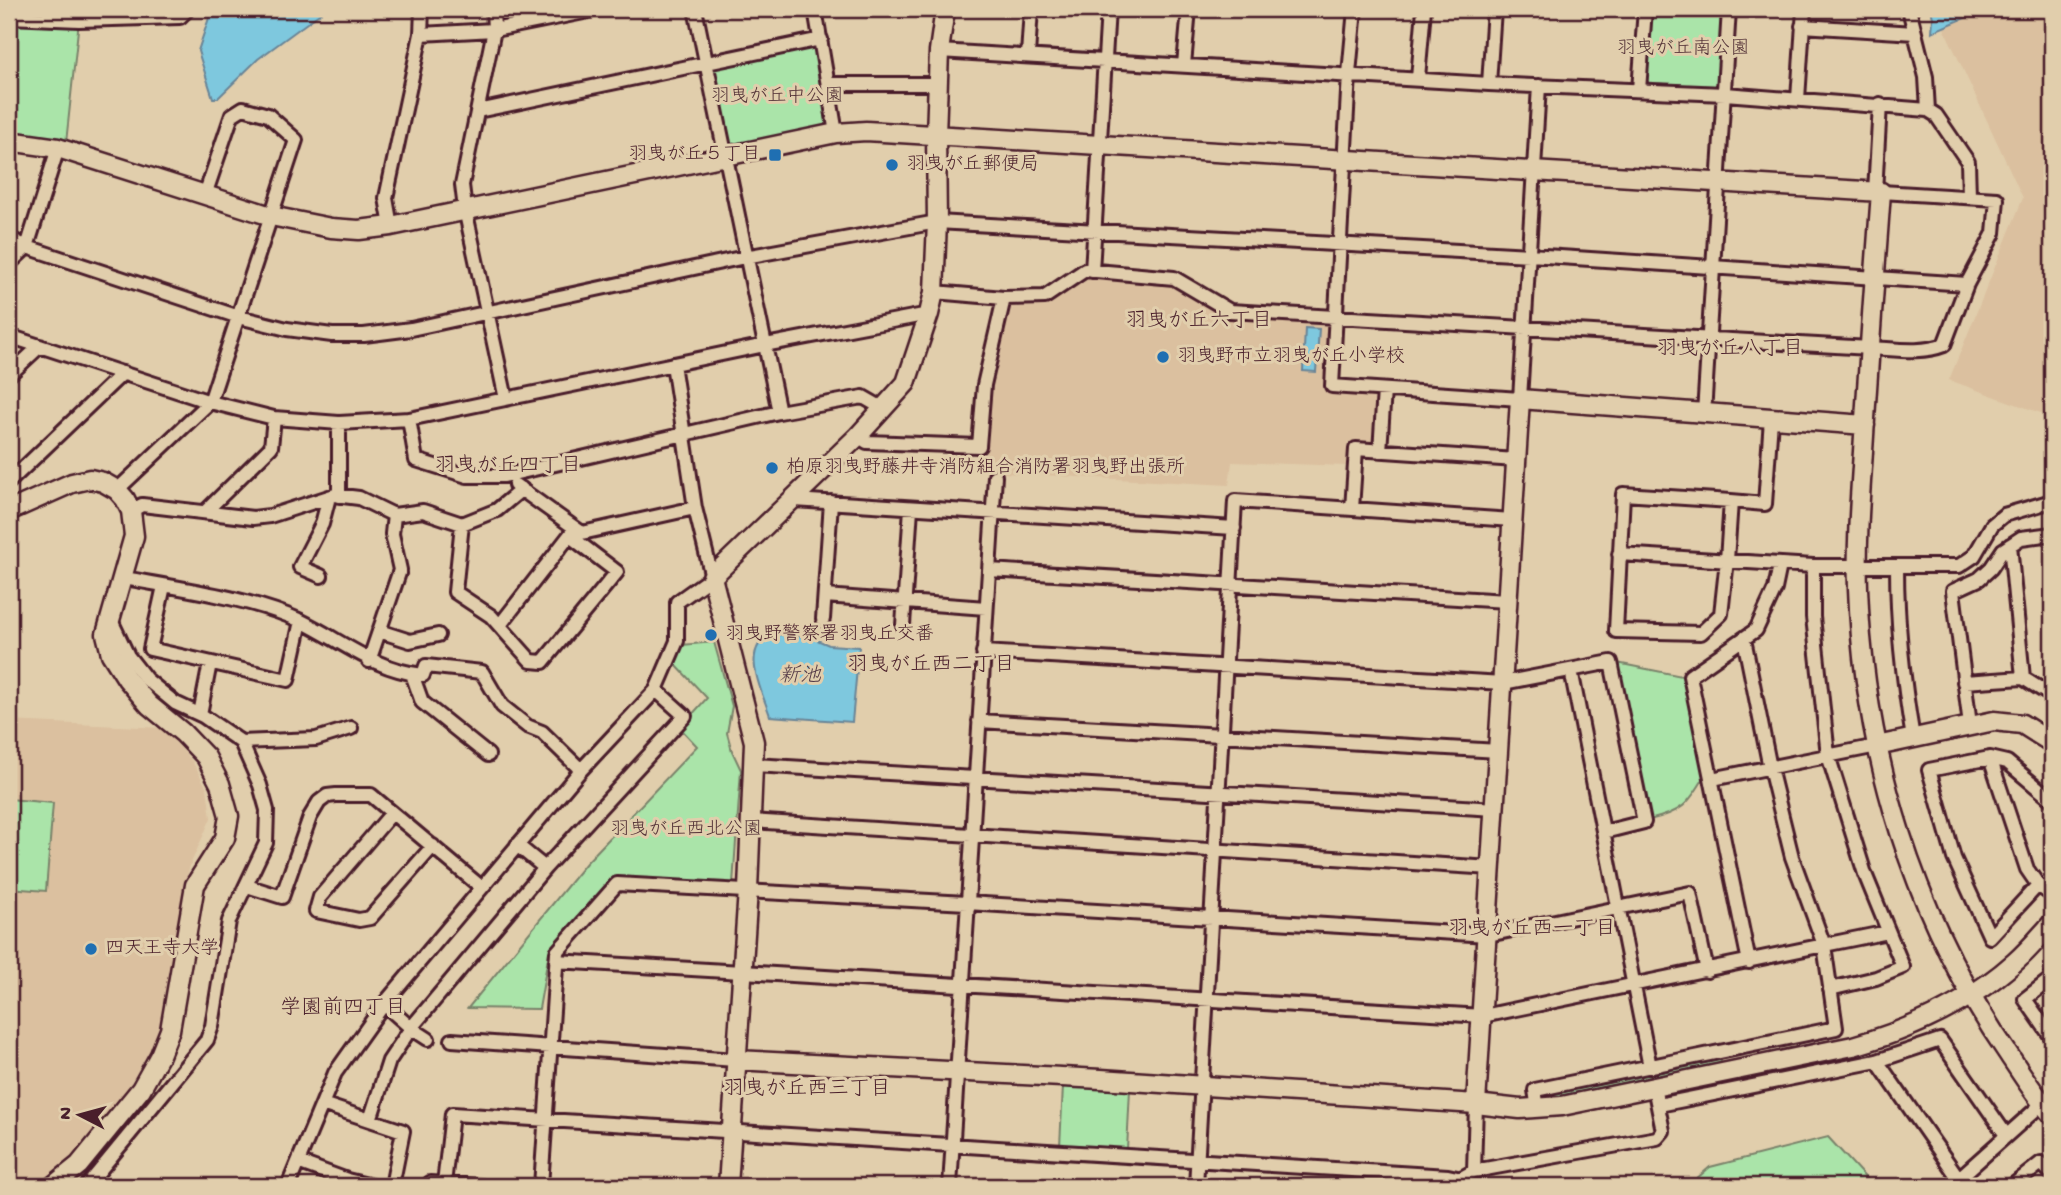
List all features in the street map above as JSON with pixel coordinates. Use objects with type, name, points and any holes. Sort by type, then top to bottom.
[{"type":"street","points":[[9,17],[79,20],[180,17],[188,9]]},
{"type":"street","points":[[391,226],[386,198],[421,34],[422,9]]},
{"type":"street","points":[[493,9],[494,30],[462,186],[486,313],[506,399]]},
{"type":"street","points":[[421,34],[494,30],[599,9]]},
{"type":"street","points":[[695,9],[779,412]]},
{"type":"street","points":[[816,9],[836,133]]},
{"type":"street","points":[[288,1186],[335,1073],[384,1004],[581,770],[656,690],[677,641],[677,602],[712,578],[794,500],[906,383],[934,292],[937,222],[936,135],[939,51],[944,9]]},
{"type":"street","points":[[1028,55],[1031,9]]},
{"type":"street","points":[[1092,271],[1108,9]]},
{"type":"street","points":[[1184,65],[1189,9]]},
{"type":"street","points":[[1355,9],[1332,386],[1865,425]]},
{"type":"street","points":[[1418,78],[1424,9]]},
{"type":"street","points":[[1489,84],[1494,9]]},
{"type":"street","points":[[1639,90],[1643,9]]},
{"type":"street","points":[[1704,414],[1729,9]]},
{"type":"street","points":[[1798,99],[1804,9]]},
{"type":"street","points":[[1909,9],[1926,77],[1928,110]]},
{"type":"street","points":[[1802,26],[1915,33]]},
{"type":"street","points":[[478,111],[821,39]]},
{"type":"street","points":[[939,51],[1489,84],[1725,94],[1880,104],[1928,110],[1936,115],[1968,162],[1969,196]]},
{"type":"street","points":[[828,84],[938,84]]},
{"type":"street","points":[[1474,1171],[1539,86]]},
{"type":"street","points":[[1877,1061],[1961,1183],[2006,1135],[2049,1105],[1993,1032],[1971,996],[1923,898],[1892,809],[1877,746],[1861,642],[1858,567],[1874,277],[1880,104]]},
{"type":"street","points":[[117,490],[209,402],[296,140],[268,115],[243,107],[232,115],[205,195]]},
{"type":"street","points":[[9,141],[58,148],[271,216],[359,230],[391,226],[836,133],[866,131],[1997,199],[1994,233],[1967,284],[1944,345],[1926,351],[1230,311],[1174,278],[1085,270],[1045,297],[1004,299],[934,292]]},
{"type":"street","points":[[9,264],[27,247],[58,148]]},
{"type":"street","points":[[9,238],[27,247],[239,317],[287,329],[332,335],[364,335],[411,329],[745,257],[937,222],[1967,284]]},
{"type":"street","points":[[858,436],[867,442],[979,446],[985,386],[1004,299]]},
{"type":"street","points":[[9,336],[209,402],[274,418],[340,424],[409,419],[929,314]]},
{"type":"street","points":[[9,375],[40,346]]},
{"type":"street","points":[[673,364],[695,509],[754,743],[748,890],[728,1186]]},
{"type":"street","points":[[9,482],[123,373]]},
{"type":"street","points":[[1380,451],[1384,390]]},
{"type":"street","points":[[409,419],[416,460],[467,476],[504,476],[779,412],[863,397],[884,409]]},
{"type":"street","points":[[205,512],[271,447],[274,418]]},
{"type":"street","points":[[1731,501],[1721,614],[1701,633],[1616,631],[1623,495],[1731,501],[1765,504],[1772,419]]},
{"type":"street","points":[[321,576],[300,567],[334,496],[340,424]]},
{"type":"street","points":[[1352,509],[1356,449],[1516,460]]},
{"type":"street","points":[[462,524],[456,592],[500,625],[531,661],[543,662],[617,572],[504,476]]},
{"type":"street","points":[[950,1186],[995,476]]},
{"type":"street","points":[[9,511],[72,483],[90,479],[103,482],[117,490],[131,511],[134,536],[106,634],[111,654],[127,679],[149,705],[183,733],[206,757],[220,784],[229,816],[225,838],[195,885],[170,1030],[160,1055],[141,1090],[95,1147],[79,1165],[53,1186]]},
{"type":"street","points":[[131,511],[142,505],[253,518],[270,516],[334,496],[359,498],[394,515],[423,511],[462,524],[497,510],[522,489]]},
{"type":"street","points":[[794,500],[1234,527]]},
{"type":"street","points":[[1619,554],[1780,565],[1959,566],[1973,556],[1992,525],[2004,515],[2052,500]]},
{"type":"street","points":[[1196,1186],[1235,501],[1512,520]]},
{"type":"street","points":[[823,619],[831,502]]},
{"type":"street","points":[[903,625],[911,508]]},
{"type":"street","points":[[573,532],[582,533],[695,509]]},
{"type":"street","points":[[369,661],[400,570],[392,534],[394,515]]},
{"type":"street","points":[[500,625],[573,532]]},
{"type":"street","points":[[1970,726],[1953,591],[1979,579],[1991,568],[2003,550],[2021,538],[2052,534]]},
{"type":"street","points":[[2010,545],[2024,678]]},
{"type":"street","points":[[1749,962],[1690,676],[1756,630],[1775,589],[1780,565]]},
{"type":"street","points":[[1813,566],[1813,617],[1828,755],[1845,814],[1902,967],[1876,978],[1830,989]]},
{"type":"street","points":[[1897,567],[1897,615],[1913,738]]},
{"type":"street","points":[[989,570],[1507,601]]},
{"type":"street","points":[[124,578],[260,606],[301,621],[369,661],[412,674],[422,675],[426,666],[482,672],[502,706],[527,726],[542,732],[581,770]]},
{"type":"street","points":[[164,586],[150,649],[288,680],[301,621]]},
{"type":"street","points":[[825,596],[986,608]]},
{"type":"street","points":[[87,1186],[207,1040],[212,1026],[229,921],[266,843],[267,810],[260,785],[241,742],[200,714],[175,703],[146,679],[128,656],[110,618]]},
{"type":"street","points":[[379,631],[410,641],[438,635]]},
{"type":"street","points":[[1538,1109],[1535,1090],[1836,1028],[1824,945],[1792,857],[1770,768],[1744,639]]},
{"type":"street","points":[[983,652],[1503,683],[1611,662],[1643,822],[1604,832]]},
{"type":"street","points":[[200,714],[210,663]]},
{"type":"street","points":[[1571,670],[1650,1067]]},
{"type":"street","points":[[412,674],[422,702],[488,755]]},
{"type":"street","points":[[1964,682],[2024,678],[2052,696]]},
{"type":"street","points":[[370,1120],[389,1062],[411,1028],[545,868],[685,716],[656,690]]},
{"type":"street","points":[[979,721],[1499,751]]},
{"type":"street","points":[[1712,779],[1994,721],[2022,724],[2052,743]]},
{"type":"street","points":[[241,742],[316,739],[351,728]]},
{"type":"street","points":[[2038,885],[1990,937],[1954,858],[1928,770],[1990,758],[2007,762],[2052,800]]},
{"type":"street","points":[[1990,758],[2027,869],[2038,885],[2052,895]]},
{"type":"street","points":[[754,765],[1496,808]]},
{"type":"street","points":[[247,886],[282,897],[310,817],[319,802],[327,796],[371,795],[481,887]]},
{"type":"street","points":[[393,813],[320,897],[316,911],[359,920],[370,918],[433,846]]},
{"type":"street","points":[[751,821],[1492,867]]},
{"type":"street","points":[[517,845],[545,868]]},
{"type":"street","points":[[541,1186],[557,952],[617,884],[1488,936],[1690,893],[1707,971]]},
{"type":"street","points":[[452,1040],[736,1060],[1202,1085],[1476,1104],[1520,1110],[1538,1109],[1853,1046],[1894,1034],[1924,1022],[1971,996],[2018,960],[2052,923]]},
{"type":"street","points":[[556,961],[1483,1016],[1888,932]]},
{"type":"street","points":[[2052,978],[2025,999],[2052,1038]]},
{"type":"street","points":[[384,1004],[428,1039]]},
{"type":"street","points":[[1659,1105],[1877,1061],[1940,1040],[2006,1135]]},
{"type":"street","points":[[1723,1051],[1726,1072]]},
{"type":"street","points":[[1447,1186],[1474,1171],[1657,1138],[1663,1131],[1654,1087]]},
{"type":"street","points":[[322,1104],[402,1131],[392,1186]]},
{"type":"street","points":[[444,1184],[452,1114],[953,1143],[1448,1175],[1462,1179]]},
{"type":"street","points":[[298,1162],[372,1186]]},
{"type":"street","points":[[2012,1186],[2041,1163],[2052,1174]]},
{"type":"street","points":[[430,1183],[481,1186]]},
{"type":"shaded area","points":[[1935,9],[2052,9],[2052,417],[1949,380],[2023,198]]},
{"type":"shaded area","name":"羽曳野市立羽曳が丘小学校","points":[[1087,279],[1173,281],[1226,316],[1329,322],[1326,392],[1377,396],[1373,444],[1348,442],[1347,466],[1232,462],[1229,485],[985,472],[988,392],[1012,305],[1044,306]]},
{"type":"shaded area","name":"四天王寺大学","points":[[9,721],[163,728],[192,761],[207,788],[211,818],[183,889],[164,1010],[152,1047],[113,1113],[74,1161],[39,1186],[9,1186]]},
{"type":"green space","name":"羽曳が丘南公園","points":[[1647,9],[1725,9],[1722,94],[1639,90]]},
{"type":"green space","points":[[9,20],[79,20],[66,143],[9,136]]},
{"type":"green space","name":"羽曳が丘中公園","points":[[816,45],[830,129],[729,150],[712,67]]},
{"type":"green space","name":"羽曳が丘西北公園","points":[[714,642],[732,706],[727,733],[741,770],[733,884],[613,878],[549,952],[539,1009],[468,1008],[586,863],[697,746],[680,728],[707,698],[674,663],[682,645]]},
{"type":"green space","points":[[1617,663],[1682,676],[1705,776],[1683,806],[1649,820]]},
{"type":"green space","points":[[9,799],[53,803],[46,891],[9,888]]},
{"type":"green space","points":[[1717,1057],[1721,1060],[1720,1067],[1544,1103],[1540,1099],[1541,1093]]},
{"type":"green space","points":[[1063,1086],[1130,1089],[1127,1150],[1060,1146]]},
{"type":"green space","points":[[1828,1137],[1873,1186],[1688,1186],[1710,1167]]},
{"type":"water","points":[[212,9],[323,9],[258,59],[218,98],[213,98],[198,51]]},
{"type":"water","points":[[1931,9],[1986,9],[1932,32]]},
{"type":"water","points":[[1305,328],[1319,329],[1316,372],[1303,371]]},
{"type":"water","name":"新池","points":[[773,634],[810,637],[829,645],[859,647],[852,722],[770,716],[758,682],[755,659],[762,640]]},
{"type":"place","name":"羽曳が丘５丁目","points":[[775,155]]},
{"type":"place","name":"羽曳が丘郵便局","points":[[892,165]]},
{"type":"place","name":"羽曳野市立羽曳が丘小学校","points":[[1163,357]]},
{"type":"place","name":"柏原羽曳野藤井寺消防組合消防署羽曳野出張所","points":[[772,468]]},
{"type":"place","name":"羽曳野警察署羽曳丘交番","points":[[711,635]]},
{"type":"place","name":"四天王寺大学","points":[[91,949]]},
{"type":"district","name":"羽曳が丘六丁目","points":[[1199,322]]},
{"type":"district","name":"羽曳が丘八丁目","points":[[1730,350]]},
{"type":"district","name":"羽曳が丘四丁目","points":[[508,467]]},
{"type":"district","name":"羽曳が丘西二丁目","points":[[931,666]]},
{"type":"district","name":"羽曳が丘西一丁目","points":[[1532,930]]},
{"type":"district","name":"学園前四丁目","points":[[343,1009]]},
{"type":"district","name":"羽曳が丘西三丁目","points":[[807,1090]]}]
